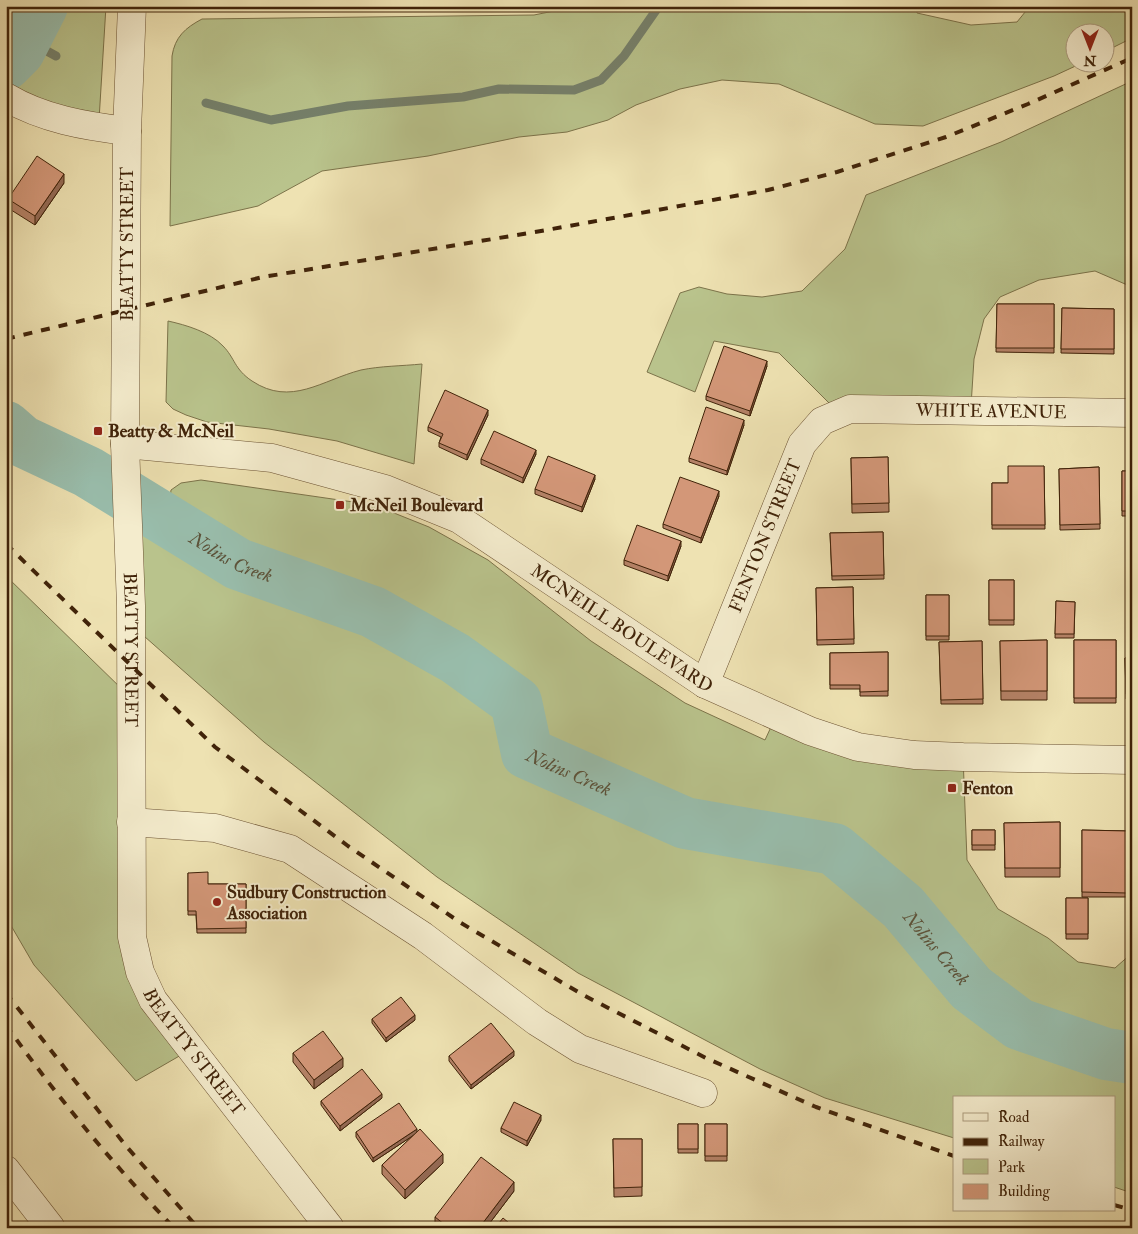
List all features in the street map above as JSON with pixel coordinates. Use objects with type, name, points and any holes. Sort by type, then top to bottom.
[{"type":"street","name":"BEATTY STREET","points":[[132,6],[127,131],[125,444],[131,606],[132,937],[140,972],[153,1000],[330,1228]]},
{"type":"street","points":[[14,102],[78,125],[127,131]]},
{"type":"street","name":"WHITE AVENUE","points":[[850,409],[1132,412]]},
{"type":"street","name":"FENTON STREET","points":[[705,684],[802,444],[822,421],[850,409]]},
{"type":"street","name":"MCNEILL BOULEVARD","points":[[125,444],[272,458],[385,489],[459,519],[705,684],[810,732],[858,747],[914,754],[963,758],[1132,760]]},
{"type":"street","points":[[131,822],[214,828],[290,849],[423,936],[537,1022],[580,1049],[703,1093]]},
{"type":"street","points":[[6,1170],[52,1228]]},
{"type":"green space","points":[[6,6],[106,6],[99,120],[6,88]]},
{"type":"green space","points":[[562,6],[917,6],[917,13],[971,25],[1017,22],[1030,6],[1132,6],[1132,38],[1116,46],[1116,22],[1066,22],[1066,70],[923,126],[875,124],[779,84],[722,80],[680,89],[636,105],[608,120],[567,132],[519,137],[428,156],[322,171],[258,206],[170,226],[173,49],[178,38],[202,19],[534,15],[554,11]]},
{"type":"green space","points":[[1132,81],[1132,287],[1095,271],[1039,280],[1000,297],[984,319],[974,359],[971,406],[837,411],[779,353],[714,341],[695,392],[647,372],[680,293],[699,287],[727,294],[762,297],[802,291],[845,249],[866,195],[1001,142]]},
{"type":"green space","points":[[168,321],[205,333],[218,341],[227,350],[246,377],[266,388],[280,392],[306,389],[361,370],[422,364],[414,464],[337,441],[269,429],[207,422],[173,409],[166,402]]},
{"type":"green space","points":[[201,480],[374,505],[429,527],[488,560],[591,641],[685,703],[765,740],[777,714],[811,729],[963,756],[967,860],[998,909],[1048,938],[1078,962],[1115,968],[1132,953],[1132,1193],[1116,1188],[1116,1096],[953,1096],[953,1138],[825,1098],[760,1069],[578,973],[437,877],[264,742],[136,629],[132,496],[168,517],[171,490],[181,483]]},
{"type":"green space","points":[[6,576],[126,693],[129,938],[188,1051],[136,1081],[34,965],[6,917]]},
{"type":"building","points":[[37,156],[64,174],[35,216],[8,199]]},
{"type":"building","points":[[1130,303],[1132,303],[1132,346],[1129,346]]},
{"type":"building","points":[[997,304],[1054,304],[1054,348],[996,348]]},
{"type":"building","points":[[1062,308],[1114,309],[1114,349],[1061,349]]},
{"type":"building","points":[[724,346],[767,361],[750,411],[706,396]]},
{"type":"building","points":[[445,390],[488,410],[467,455],[439,443],[443,434],[428,427]]},
{"type":"building","points":[[706,407],[744,420],[727,471],[689,458]]},
{"type":"building","points":[[494,431],[536,450],[523,478],[481,459]]},
{"type":"building","points":[[548,456],[595,475],[582,507],[535,489]]},
{"type":"building","points":[[888,457],[889,503],[852,504],[851,458]]},
{"type":"building","points":[[1008,466],[1044,466],[1045,525],[992,525],[992,483],[1008,483]]},
{"type":"building","points":[[1099,467],[1100,524],[1060,525],[1059,469]]},
{"type":"building","points":[[1122,471],[1132,471],[1132,511],[1122,511]]},
{"type":"building","points":[[680,477],[719,491],[701,538],[663,524]]},
{"type":"building","points":[[637,525],[681,541],[668,576],[624,560]]},
{"type":"building","points":[[883,532],[884,575],[832,576],[830,533]]},
{"type":"building","points":[[989,580],[1014,580],[1014,620],[989,620]]},
{"type":"building","points":[[853,587],[854,639],[817,640],[816,588]]},
{"type":"building","points":[[926,595],[949,595],[949,636],[926,636]]},
{"type":"building","points":[[1056,601],[1075,602],[1074,634],[1055,634]]},
{"type":"building","points":[[1047,640],[1047,691],[1001,691],[1000,641]]},
{"type":"building","points":[[1074,640],[1116,640],[1116,698],[1074,698]]},
{"type":"building","points":[[982,641],[983,699],[941,700],[939,642]]},
{"type":"building","points":[[888,652],[888,691],[860,692],[860,685],[830,685],[830,653]]},
{"type":"building","points":[[1125,658],[1132,658],[1132,694],[1126,694]]},
{"type":"building","points":[[1060,822],[1060,868],[1005,868],[1004,823]]},
{"type":"building","points":[[972,830],[995,830],[995,845],[972,845]]},
{"type":"building","points":[[1082,830],[1128,831],[1127,893],[1082,892]]},
{"type":"building","name":"Sudbury Construction Association","points":[[208,872],[208,884],[246,884],[246,928],[197,929],[196,911],[188,911],[188,873]]},
{"type":"building","points":[[1066,898],[1088,898],[1088,934],[1066,934]]},
{"type":"building","points":[[401,997],[415,1015],[386,1038],[372,1019]]},
{"type":"building","points":[[491,1023],[514,1051],[471,1085],[449,1056]]},
{"type":"building","points":[[323,1031],[343,1058],[314,1080],[293,1053]]},
{"type":"building","points":[[362,1069],[382,1094],[340,1126],[321,1101]]},
{"type":"building","points":[[514,1102],[541,1115],[527,1141],[501,1128]]},
{"type":"building","points":[[399,1103],[417,1129],[373,1158],[356,1132]]},
{"type":"building","points":[[678,1124],[698,1124],[698,1149],[678,1149]]},
{"type":"building","points":[[705,1124],[727,1124],[727,1156],[705,1156]]},
{"type":"building","points":[[420,1129],[443,1154],[405,1190],[382,1165]]},
{"type":"building","points":[[613,1139],[642,1139],[642,1187],[614,1188]]},
{"type":"building","points":[[481,1157],[514,1182],[479,1228],[449,1228],[435,1217]]},
{"type":"building","points":[[503,1218],[515,1228],[495,1228]]},
{"type":"waterway","name":"Nolins Creek","points":[[6,64],[19,51],[42,6]]},
{"type":"waterway","points":[[206,103],[271,120],[348,106],[463,97],[499,89],[574,90],[601,80],[624,56],[659,6]]},
{"type":"waterway","points":[[25,39],[56,56]]},
{"type":"waterway","name":"Nolins Creek","points":[[6,427],[22,441],[88,472],[238,564],[373,612],[455,658],[516,702],[527,753],[685,823],[834,849],[903,907],[971,988],[1019,1024],[1106,1054],[1132,1058]]},
{"type":"railway","points":[[6,339],[263,277],[541,231],[768,190],[837,172],[946,137],[1028,104],[1132,58]]},
{"type":"railway","points":[[6,544],[215,747],[348,846],[461,923],[585,996],[706,1058],[816,1107],[953,1156]]},
{"type":"railway","points":[[6,993],[126,1146],[198,1228]]},
{"type":"railway","points":[[6,1025],[86,1130],[174,1228]]},
{"type":"railway","points":[[1116,1206],[1132,1210]]},
{"type":"place","name":"Beatty & McNeil","points":[[98,431]]},
{"type":"place","name":"McNeil Boulevard","points":[[340,505]]},
{"type":"place","name":"Fenton","points":[[952,788]]},
{"type":"place","name":"Sudbury Construction Association","points":[[217,902]]}]
